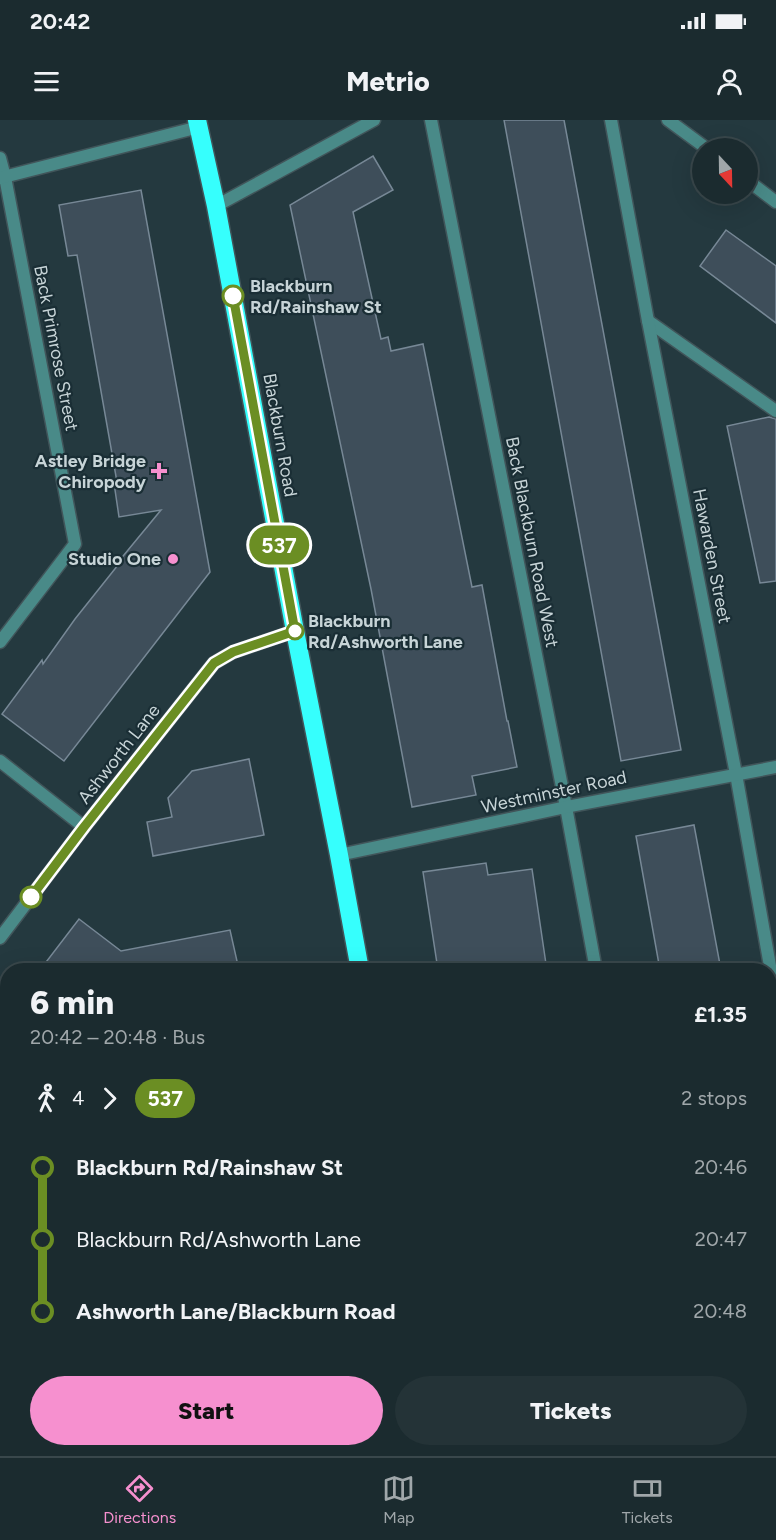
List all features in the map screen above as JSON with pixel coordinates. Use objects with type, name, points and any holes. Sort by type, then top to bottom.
[{"type":"highway","name":"Blackburn Road","points":[[198,124],[216,206],[359,963]]},
{"type":"street","points":[[216,206],[374,120]]},
{"type":"street","name":"Back Blackburn Road West","points":[[431,120],[595,963]]},
{"type":"street","name":"Hawarden Street","points":[[611,120],[736,774],[769,963]]},
{"type":"street","points":[[669,120],[693,138]]},
{"type":"street","points":[[2,178],[198,124]]},
{"type":"street","name":"Back Primrose Street","points":[[0,158],[2,178],[75,544],[0,642]]},
{"type":"street","points":[[758,188],[776,202]]},
{"type":"street","points":[[648,321],[776,411]]},
{"type":"street","name":"Ashworth Lane","points":[[0,938],[84,827],[214,663],[233,652],[295,631]]},
{"type":"street","points":[[0,761],[84,827]]},
{"type":"street","name":"Westminster Road","points":[[339,855],[566,807],[776,767]]},
{"type":"building","points":[[504,120],[564,120],[681,750],[621,761]]},
{"type":"building","points":[[373,156],[393,190],[353,212],[381,339],[388,337],[391,351],[423,344],[472,587],[482,585],[517,767],[472,776],[476,795],[412,807],[371,589],[290,205]]},
{"type":"building","points":[[141,190],[210,572],[64,761],[2,714],[161,510],[119,517],[114,483],[117,482],[77,255],[68,256],[59,205]]},
{"type":"building","points":[[726,230],[776,266],[776,323],[700,266]]},
{"type":"building","points":[[769,417],[776,419],[776,581],[760,583],[727,426]]},
{"type":"building","points":[[249,759],[264,835],[153,856],[147,822],[172,817],[168,798],[192,771]]},
{"type":"building","points":[[694,825],[720,963],[659,963],[636,836]]},
{"type":"building","points":[[486,863],[488,875],[532,869],[546,963],[437,963],[423,872]]},
{"type":"building","points":[[79,919],[121,951],[230,930],[237,963],[45,963]]},
{"type":"bus line","name":"537","points":[[31,897],[214,663],[233,652],[295,631],[233,296]]},
{"type":"place","name":"Blackburn Rd/Rainshaw St","points":[[233,296]]},
{"type":"place","name":"Astley Bridge Chiropody","points":[[159,471]]},
{"type":"place","name":"Studio One","points":[[173,559]]},
{"type":"place","name":"Blackburn Rd/Ashworth Lane","points":[[295,631]]}]
